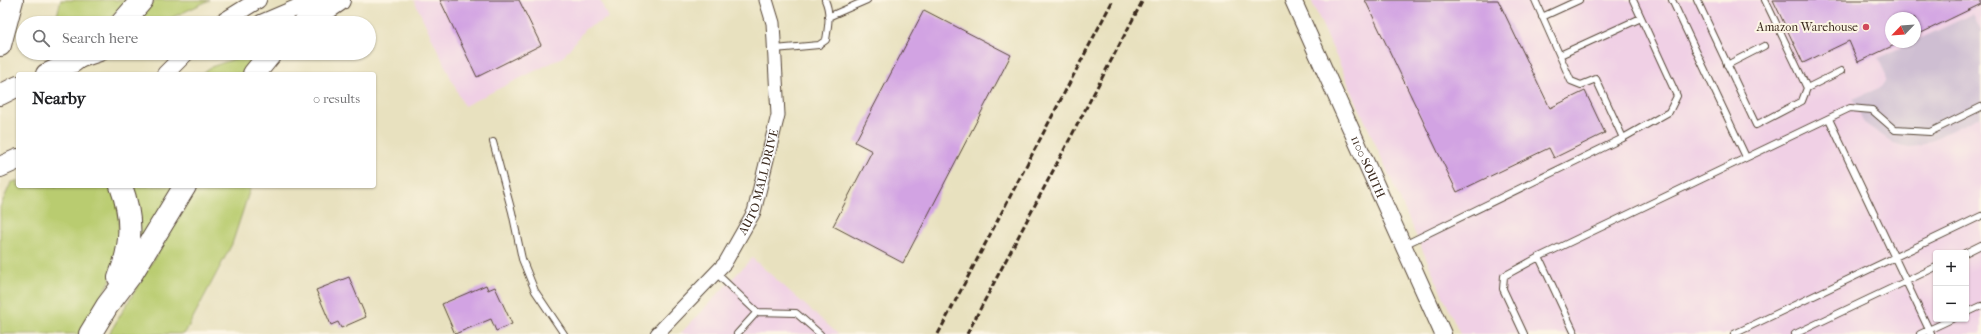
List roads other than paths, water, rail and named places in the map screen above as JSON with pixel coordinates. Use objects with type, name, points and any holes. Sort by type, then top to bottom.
[{"type":"highway","points":[[0,45],[12,0]]},
{"type":"highway","points":[[128,16],[142,0]]},
{"type":"highway","points":[[315,16],[339,0]]},
{"type":"highway","points":[[256,72],[265,60]]},
{"type":"highway","points":[[107,306],[124,264],[129,242],[129,217],[122,188]]},
{"type":"highway","points":[[90,334],[107,306],[136,267],[184,188]]},
{"type":"main road","points":[[0,95],[16,87]]},
{"type":"main road","points":[[0,167],[16,160]]},
{"type":"street","points":[[232,16],[258,0]]},
{"type":"street","points":[[277,16],[315,0]]},
{"type":"street","name":"AUTO MALL DRIVE","points":[[657,334],[725,263],[754,212],[778,115],[773,23],[766,0]]},
{"type":"street","name":"1100 SOUTH","points":[[1293,0],[1443,334]]},
{"type":"street","points":[[65,65],[80,60]]},
{"type":"street","points":[[167,72],[179,60]]},
{"type":"lane","points":[[775,49],[819,45],[826,40],[828,5],[825,0]]},
{"type":"lane","points":[[828,17],[867,0]]},
{"type":"lane","points":[[1535,0],[1571,81],[1581,85],[1596,79],[1623,138]]},
{"type":"lane","points":[[1542,17],[1579,0]]},
{"type":"lane","points":[[1403,246],[1554,174],[1669,112],[1677,96],[1633,0]]},
{"type":"lane","points":[[1672,0],[1746,157]]},
{"type":"lane","points":[[1697,0],[1756,125],[1802,101],[1808,88],[1841,71]]},
{"type":"lane","points":[[1765,0],[1808,88]]},
{"type":"lane","points":[[1560,55],[1641,18]]},
{"type":"lane","points":[[1727,65],[1764,46]]},
{"type":"lane","points":[[1524,334],[1503,289],[1504,276],[1539,257],[1850,108],[1872,110],[1895,130],[1930,132],[1981,107]]},
{"type":"lane","points":[[1829,119],[1930,332]]},
{"type":"lane","points":[[493,142],[512,212],[522,259],[535,291],[564,334]]},
{"type":"lane","points":[[1734,334],[1981,216]]},
{"type":"lane","points":[[1969,251],[1981,246]]},
{"type":"lane","points":[[1539,257],[1575,334]]},
{"type":"lane","points":[[1795,334],[1933,268]]},
{"type":"lane","points":[[716,273],[757,312],[796,313],[820,334]]},
{"type":"lane","points":[[1969,312],[1981,306]]},
{"type":"lane","points":[[736,334],[757,312]]},
{"type":"lane","points":[[1920,334],[1930,332],[1947,322]]},
{"type":"railway","points":[[938,334],[1113,0]]},
{"type":"railway","points":[[967,334],[1143,0]]},
{"type":"place","name":"Amazon Warehouse","points":[[1866,27]]}]
